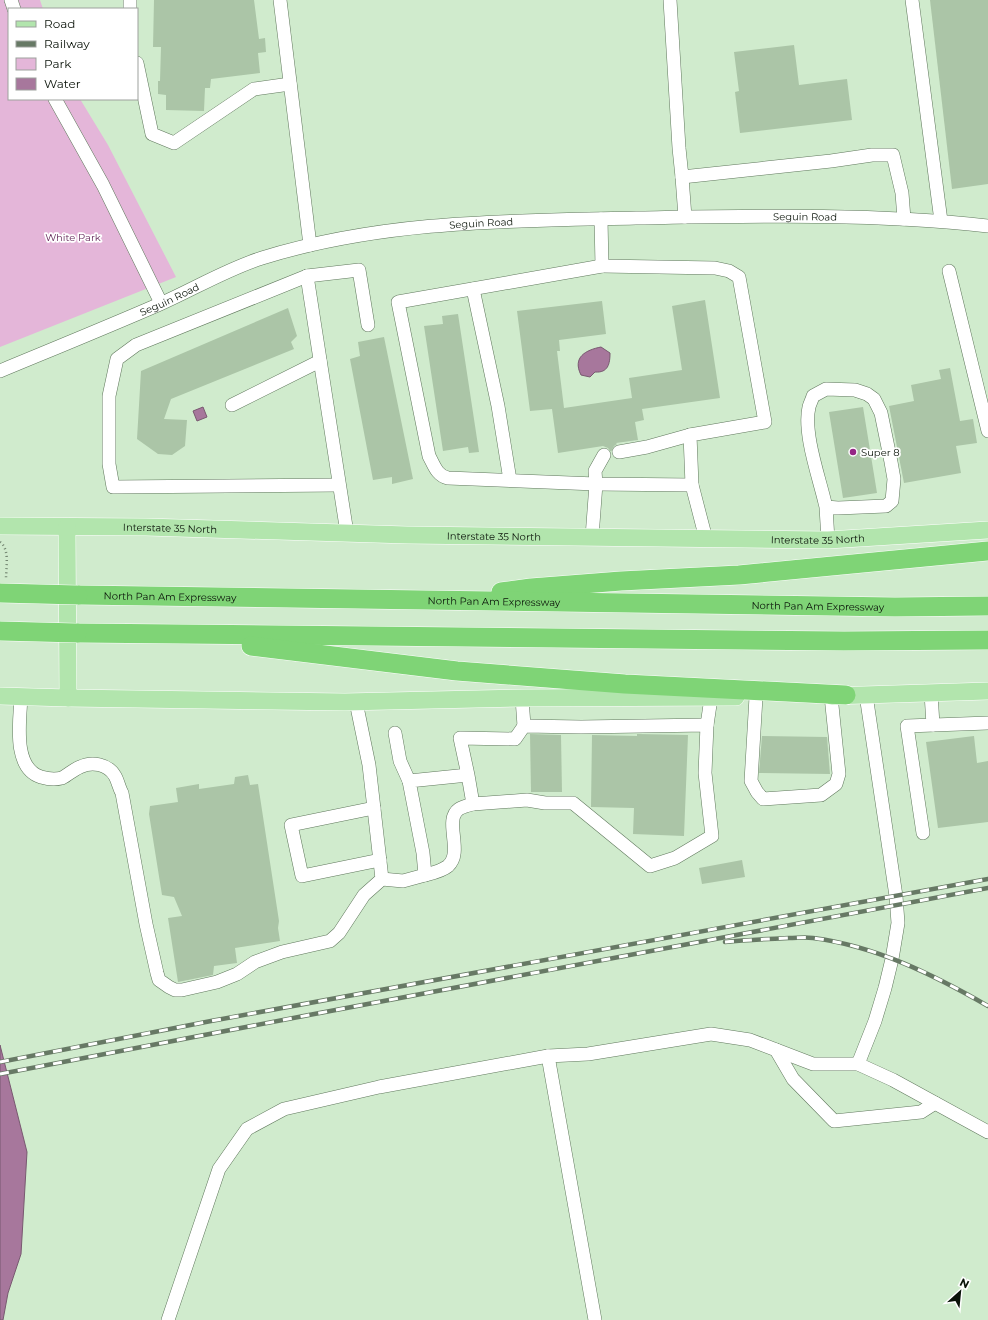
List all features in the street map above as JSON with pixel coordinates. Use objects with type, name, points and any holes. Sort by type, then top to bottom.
[{"type":"highway","points":[[453,600],[531,588],[621,581],[739,575],[988,551]]},
{"type":"highway","name":"North Pan Am Expressway","points":[[0,593],[895,607],[988,606]]},
{"type":"highway","points":[[0,631],[150,634],[844,641],[988,640]]},
{"type":"highway","points":[[150,634],[457,671],[618,684],[838,696]]},
{"type":"main road","name":"Interstate 35 North","points":[[0,526],[828,540],[988,530]]},
{"type":"main road","points":[[67,527],[68,698]]},
{"type":"main road","points":[[0,696],[356,702],[522,698],[838,696],[988,691]]},
{"type":"street","points":[[280,0],[310,245]]},
{"type":"street","points":[[670,0],[684,217]]},
{"type":"street","points":[[912,0],[941,221]]},
{"type":"street","points":[[138,69],[152,134],[174,143],[254,89],[290,84]]},
{"type":"street","points":[[56,100],[103,185],[161,303]]},
{"type":"street","points":[[682,177],[831,162],[872,155],[893,155],[902,193],[904,219]]},
{"type":"street","name":"Seguin Road","points":[[0,371],[161,303],[226,272],[261,258],[310,245],[365,234],[470,222],[684,217],[853,216],[941,221],[988,226]]},
{"type":"street","points":[[601,219],[602,266]]},
{"type":"street","points":[[619,452],[646,447],[690,435],[765,422],[739,277],[729,271],[715,268],[602,266],[398,302],[429,456],[437,472],[442,477],[596,484],[692,485]]},
{"type":"street","points":[[339,484],[113,487],[109,464],[109,396],[117,359],[136,345],[307,276],[359,270],[368,324]]},
{"type":"street","points":[[949,271],[988,432]]},
{"type":"street","points":[[307,276],[347,533]]},
{"type":"street","points":[[473,289],[498,406],[510,480]]},
{"type":"street","points":[[232,405],[320,361]]},
{"type":"street","points":[[826,507],[886,506],[892,501],[894,479],[881,413],[874,399],[868,394],[855,390],[826,390],[813,396],[809,408],[808,428],[826,507],[828,540]]},
{"type":"street","points":[[690,435],[692,485],[706,539]]},
{"type":"street","points":[[592,537],[596,484],[595,471],[604,455]]},
{"type":"street","points":[[931,693],[933,725]]},
{"type":"street","points":[[858,1064],[885,988],[898,923],[896,896],[866,695]]},
{"type":"street","points":[[756,697],[751,781],[763,799],[820,795],[836,784],[839,774],[838,696]]},
{"type":"street","points":[[21,697],[21,754],[24,763],[36,775],[54,780],[63,777],[80,766],[90,764],[100,764],[114,774],[122,793],[146,924],[157,974],[159,980],[169,988],[175,990],[182,990],[217,982],[237,974],[255,962],[282,952],[330,942],[339,933],[364,895],[382,879],[403,881],[441,870],[449,865],[454,857],[453,817],[458,810],[473,804],[527,800],[573,803],[650,866],[676,858],[712,836],[705,773],[706,725],[711,698]]},
{"type":"street","points":[[473,804],[460,738],[515,739],[524,726],[522,698]]},
{"type":"street","points":[[356,702],[369,765],[382,879]]},
{"type":"street","points":[[923,834],[907,726],[988,723]]},
{"type":"street","points":[[524,726],[581,727],[706,725]]},
{"type":"street","points":[[395,733],[400,761],[409,781],[423,853],[425,875]]},
{"type":"street","points":[[409,781],[468,775]]},
{"type":"street","points":[[374,808],[291,826],[302,876],[380,860]]},
{"type":"street","points":[[168,1320],[219,1169],[247,1128],[284,1109],[379,1087],[548,1056],[588,1054],[711,1034],[750,1040],[813,1064],[858,1064],[893,1080],[988,1132]]},
{"type":"street","points":[[776,1050],[793,1079],[834,1121],[921,1112],[935,1104]]},
{"type":"street","points":[[548,1056],[595,1320]]},
{"type":"green space","name":"White Park","points":[[0,0],[40,0],[43,8],[8,8],[8,100],[81,100],[108,145],[176,277],[0,347]]},
{"type":"water","points":[[601,347],[610,353],[609,364],[607,367],[603,371],[595,372],[590,377],[581,375],[578,363],[579,359],[586,352]]},
{"type":"water","points":[[203,407],[207,417],[197,421],[193,411]]},
{"type":"water","points":[[0,1045],[27,1152],[21,1254],[8,1293],[3,1320],[0,1320]]},
{"type":"building","points":[[154,0],[254,0],[259,39],[265,38],[266,52],[258,53],[260,73],[211,79],[210,88],[205,88],[204,111],[166,110],[166,95],[158,94],[161,47],[153,47]]},
{"type":"building","points":[[930,0],[988,0],[988,184],[952,189]]},
{"type":"building","points":[[794,45],[799,85],[847,79],[852,120],[740,133],[735,92],[739,91],[734,52]]},
{"type":"building","points":[[705,300],[720,398],[642,409],[644,420],[635,422],[638,440],[616,443],[617,444],[611,452],[608,448],[603,446],[558,453],[552,409],[530,411],[517,311],[602,301],[606,334],[559,340],[560,351],[557,351],[564,408],[632,398],[629,378],[682,370],[672,306]]},
{"type":"building","points":[[288,308],[297,336],[291,342],[294,349],[171,399],[164,419],[187,420],[185,446],[172,455],[158,454],[137,439],[141,371]]},
{"type":"building","points":[[458,314],[479,452],[469,453],[468,447],[443,451],[424,326],[443,324],[442,316]]},
{"type":"building","points":[[384,337],[413,479],[392,484],[392,477],[373,480],[350,359],[360,356],[358,342]]},
{"type":"building","points":[[950,368],[960,421],[973,419],[977,443],[956,446],[961,473],[904,483],[889,406],[914,401],[911,385],[941,379],[939,370]]},
{"type":"building","name":"Super 8","points":[[863,407],[877,493],[843,498],[829,412]]},
{"type":"building","points":[[530,734],[561,735],[562,792],[531,792]]},
{"type":"building","points":[[637,734],[688,735],[684,836],[633,834],[634,808],[591,807],[592,735],[637,736]]},
{"type":"building","points":[[762,736],[827,737],[830,774],[759,773]]},
{"type":"building","points":[[974,736],[977,763],[988,761],[988,822],[938,828],[926,742]]},
{"type":"building","points":[[248,775],[250,785],[258,784],[279,921],[278,928],[280,941],[235,948],[237,963],[214,966],[213,975],[178,982],[168,918],[182,916],[174,897],[162,895],[149,814],[150,806],[178,802],[176,788],[199,784],[199,789],[234,784],[235,777]]},
{"type":"building","points":[[742,860],[745,877],[702,884],[699,868]]},
{"type":"railway","points":[[0,1062],[211,1021],[988,879]]},
{"type":"railway","points":[[0,1074],[988,888]]},
{"type":"railway","points":[[725,942],[804,938],[836,942],[904,963],[947,983],[988,1006]]},
{"type":"place","name":"Super 8","points":[[853,452]]}]
